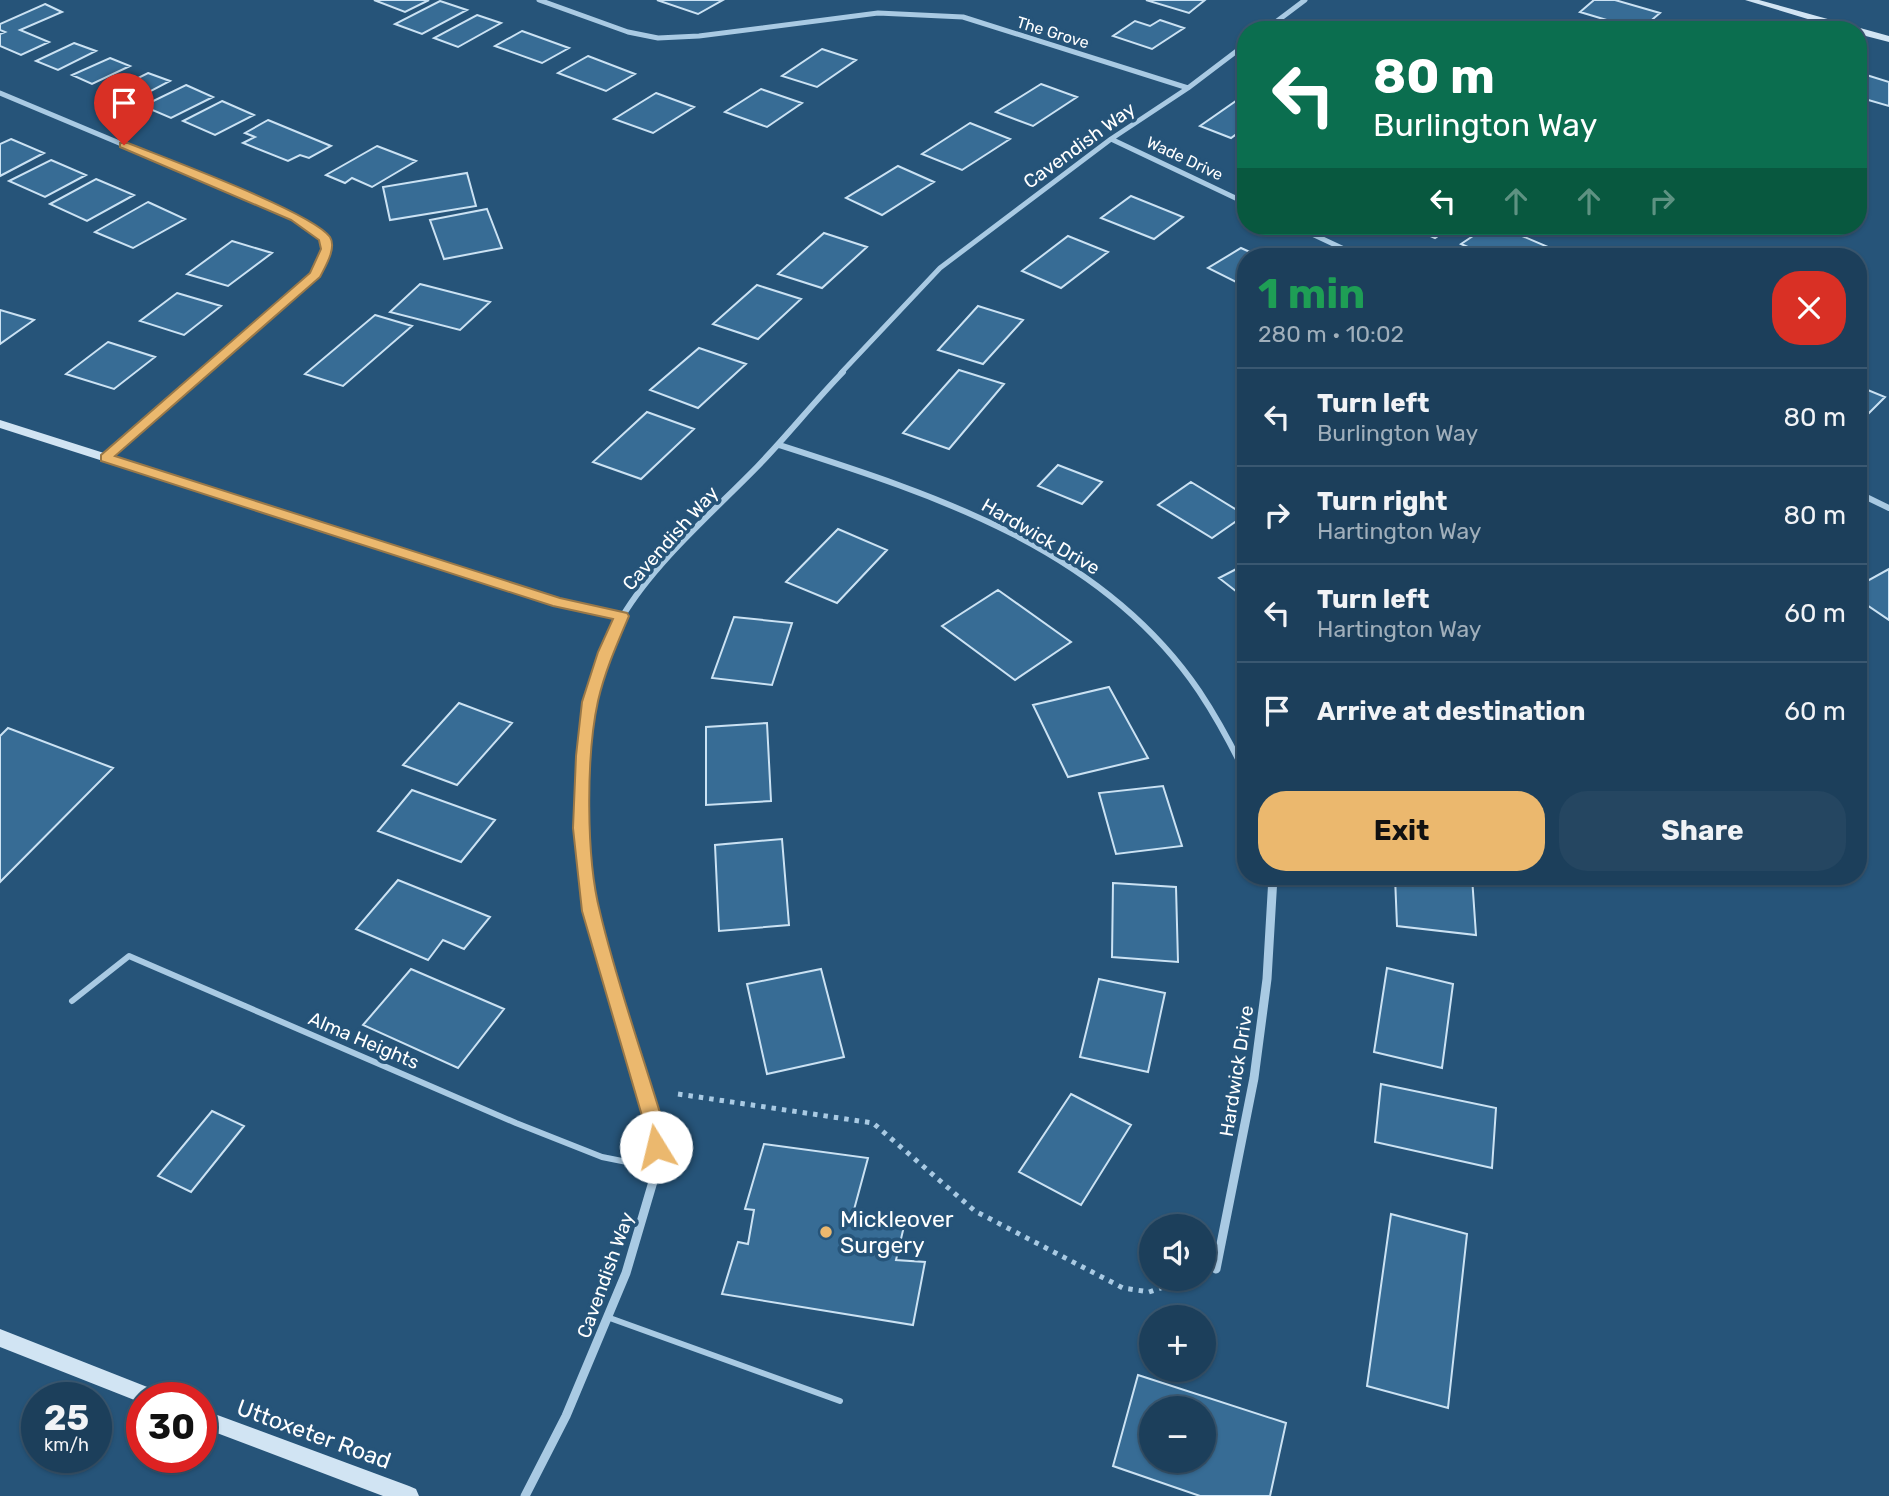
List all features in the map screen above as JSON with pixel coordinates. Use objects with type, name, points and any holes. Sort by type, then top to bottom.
[{"type":"street","name":"The Grove","points":[[539,0],[628,32],[658,38],[699,36],[877,13],[963,16],[1188,88]]},
{"type":"street","points":[[1277,21],[1305,0]]},
{"type":"street","points":[[1749,0],[1825,21]]},
{"type":"street","points":[[1867,33],[1889,39]]},
{"type":"street","name":"Cavendish Way","points":[[525,1496],[566,1416],[626,1273],[657,1168],[654,1126],[590,911],[582,828],[584,756],[590,702],[606,652],[622,616],[665,561],[779,445],[832,383],[940,268],[1111,139],[1188,88],[1237,51]]},
{"type":"street","points":[[0,93],[296,217],[325,239],[327,249],[315,275],[105,458]]},
{"type":"street","name":"Wade Drive","points":[[1111,139],[1237,199]]},
{"type":"street","points":[[1314,235],[1342,248]]},
{"type":"street","points":[[0,424],[558,602],[622,616]]},
{"type":"street","name":"Hardwick Drive","points":[[779,445],[970,512],[1060,561],[1098,587],[1157,637],[1210,706],[1237,758]]},
{"type":"street","points":[[1867,498],[1889,508]]},
{"type":"street","name":"Hardwick Drive","points":[[1216,1269],[1254,1078],[1267,979],[1273,885]]},
{"type":"street","points":[[0,1338],[126,1387]]},
{"type":"street","name":"Uttoxeter Road","points":[[217,1424],[409,1496]]},
{"type":"lane","name":"Alma Heights","points":[[72,1001],[129,956],[516,1124],[602,1157],[657,1168]]},
{"type":"lane","points":[[607,1317],[840,1401]]},
{"type":"path","points":[[643,1089],[873,1123],[975,1211],[1123,1288],[1149,1293],[1154,1291]]},
{"type":"building","points":[[374,0],[429,0],[405,12]]},
{"type":"building","points":[[657,0],[723,0],[698,14]]},
{"type":"building","points":[[1146,0],[1205,0],[1189,13]]},
{"type":"building","points":[[1594,0],[1615,0],[1660,13],[1651,21],[1610,21],[1580,12]]},
{"type":"building","points":[[440,1],[467,10],[422,34],[395,24]]},
{"type":"building","points":[[45,4],[62,12],[20,30],[49,42],[21,55],[0,46],[0,34],[5,32],[0,30],[0,24]]},
{"type":"building","points":[[477,15],[501,23],[458,47],[434,38]]},
{"type":"building","points":[[1160,20],[1184,28],[1152,49],[1113,36],[1135,21],[1150,26]]},
{"type":"building","points":[[522,31],[569,48],[542,63],[495,46]]},
{"type":"building","points":[[74,43],[96,51],[58,70],[36,61]]},
{"type":"building","points":[[822,49],[856,60],[817,87],[782,76]]},
{"type":"building","points":[[588,56],[635,74],[606,91],[558,73]]},
{"type":"building","points":[[110,58],[130,66],[92,84],[72,75]]},
{"type":"building","points":[[148,73],[170,81],[130,102],[108,93]]},
{"type":"building","points":[[1867,75],[1889,82],[1889,106],[1867,100]]},
{"type":"building","points":[[1041,84],[1077,97],[1033,126],[996,112]]},
{"type":"building","points":[[186,85],[213,97],[171,118],[143,106]]},
{"type":"building","points":[[761,89],[802,103],[767,127],[725,112]]},
{"type":"building","points":[[656,93],[694,107],[653,133],[614,119]]},
{"type":"building","points":[[1237,100],[1237,134],[1231,138],[1200,126]]},
{"type":"building","points":[[222,101],[254,115],[215,135],[183,121]]},
{"type":"building","points":[[268,120],[331,146],[309,158],[300,155],[288,161],[243,143],[255,137],[245,133]]},
{"type":"building","points":[[970,123],[1010,139],[962,170],[922,154]]},
{"type":"building","points":[[11,139],[44,153],[0,176],[0,144]]},
{"type":"building","points":[[377,146],[416,161],[372,187],[352,178],[345,183],[326,175]]},
{"type":"building","points":[[51,160],[86,175],[45,197],[9,181]]},
{"type":"building","points":[[898,166],[934,182],[882,215],[846,198]]},
{"type":"building","points":[[467,173],[476,206],[390,220],[383,187]]},
{"type":"building","points":[[96,179],[134,195],[87,221],[50,204]]},
{"type":"building","points":[[1131,196],[1183,217],[1154,239],[1101,218]]},
{"type":"building","points":[[148,202],[185,219],[133,248],[95,232]]},
{"type":"building","points":[[487,209],[502,248],[444,259],[430,220]]},
{"type":"building","points":[[824,233],[867,247],[822,288],[778,274]]},
{"type":"building","points":[[1474,235],[1520,235],[1550,248],[1470,248],[1461,244]]},
{"type":"building","points":[[1068,236],[1108,252],[1061,288],[1022,271]]},
{"type":"building","points":[[232,241],[272,253],[228,286],[187,274]]},
{"type":"building","points":[[1237,250],[1237,282],[1208,268]]},
{"type":"building","points":[[420,284],[490,302],[460,330],[390,312]]},
{"type":"building","points":[[757,285],[801,299],[758,339],[713,324]]},
{"type":"building","points":[[177,293],[221,306],[184,335],[140,321]]},
{"type":"building","points":[[978,306],[1023,320],[983,364],[938,350]]},
{"type":"building","points":[[0,310],[34,320],[0,344]]},
{"type":"building","points":[[375,315],[412,326],[343,386],[305,374]]},
{"type":"building","points":[[108,342],[155,357],[114,389],[66,374]]},
{"type":"building","points":[[699,348],[746,364],[698,408],[650,390]]},
{"type":"building","points":[[959,370],[1004,384],[949,449],[903,433]]},
{"type":"building","points":[[1867,390],[1885,397],[1867,415]]},
{"type":"building","points":[[647,412],[694,429],[641,479],[593,462]]},
{"type":"building","points":[[1058,465],[1102,482],[1082,504],[1038,486]]},
{"type":"building","points":[[1191,482],[1237,510],[1237,521],[1212,538],[1158,505]]},
{"type":"building","points":[[838,529],[887,550],[837,603],[786,582]]},
{"type":"building","points":[[1237,569],[1237,592],[1219,578]]},
{"type":"building","points":[[1889,569],[1889,620],[1867,605],[1867,581]]},
{"type":"building","points":[[998,590],[1071,642],[1015,680],[942,626]]},
{"type":"building","points":[[734,617],[792,623],[772,685],[712,678]]},
{"type":"building","points":[[1109,687],[1148,758],[1068,777],[1033,705]]},
{"type":"building","points":[[459,703],[512,723],[457,785],[403,765]]},
{"type":"building","points":[[767,723],[771,801],[706,805],[706,727]]},
{"type":"building","points":[[8,728],[113,768],[0,882],[0,736]]},
{"type":"building","points":[[1163,786],[1182,846],[1116,854],[1099,793]]},
{"type":"building","points":[[412,790],[495,820],[461,862],[378,831]]},
{"type":"building","points":[[782,839],[789,925],[719,931],[715,845]]},
{"type":"building","points":[[398,880],[490,917],[464,949],[443,940],[428,960],[356,929]]},
{"type":"building","points":[[1113,883],[1176,887],[1178,962],[1112,957]]},
{"type":"building","points":[[1395,885],[1473,885],[1476,935],[1397,926]]},
{"type":"building","points":[[1387,968],[1453,984],[1442,1068],[1374,1052]]},
{"type":"building","points":[[411,969],[504,1009],[458,1068],[363,1025]]},
{"type":"building","points":[[821,969],[844,1057],[767,1074],[747,984]]},
{"type":"building","points":[[1099,979],[1165,993],[1148,1072],[1080,1057]]},
{"type":"building","points":[[1381,1084],[1496,1108],[1492,1168],[1375,1142]]},
{"type":"building","points":[[1071,1094],[1131,1125],[1081,1205],[1019,1172]]},
{"type":"building","points":[[212,1111],[244,1126],[191,1192],[158,1176]]},
{"type":"building","name":"Mickleover Surgery","points":[[764,1144],[868,1158],[852,1217],[905,1222],[896,1260],[925,1262],[913,1325],[722,1294],[738,1242],[748,1244],[754,1210],[745,1209]]},
{"type":"building","points":[[1391,1214],[1467,1234],[1448,1408],[1367,1386]]},
{"type":"building","points":[[1138,1375],[1139,1382],[1160,1382],[1203,1396],[1139,1396],[1139,1473],[1216,1473],[1216,1400],[1286,1423],[1270,1496],[1200,1496],[1113,1466]]},
{"type":"place","name":"Mickleover Surgery","points":[[826,1232]]},
{"type":"route","points":[[124,145],[296,217],[325,239],[327,249],[315,275],[105,458],[558,602],[622,616],[606,652],[590,702],[584,756],[582,828],[590,911],[654,1126],[656,1147]]}]
